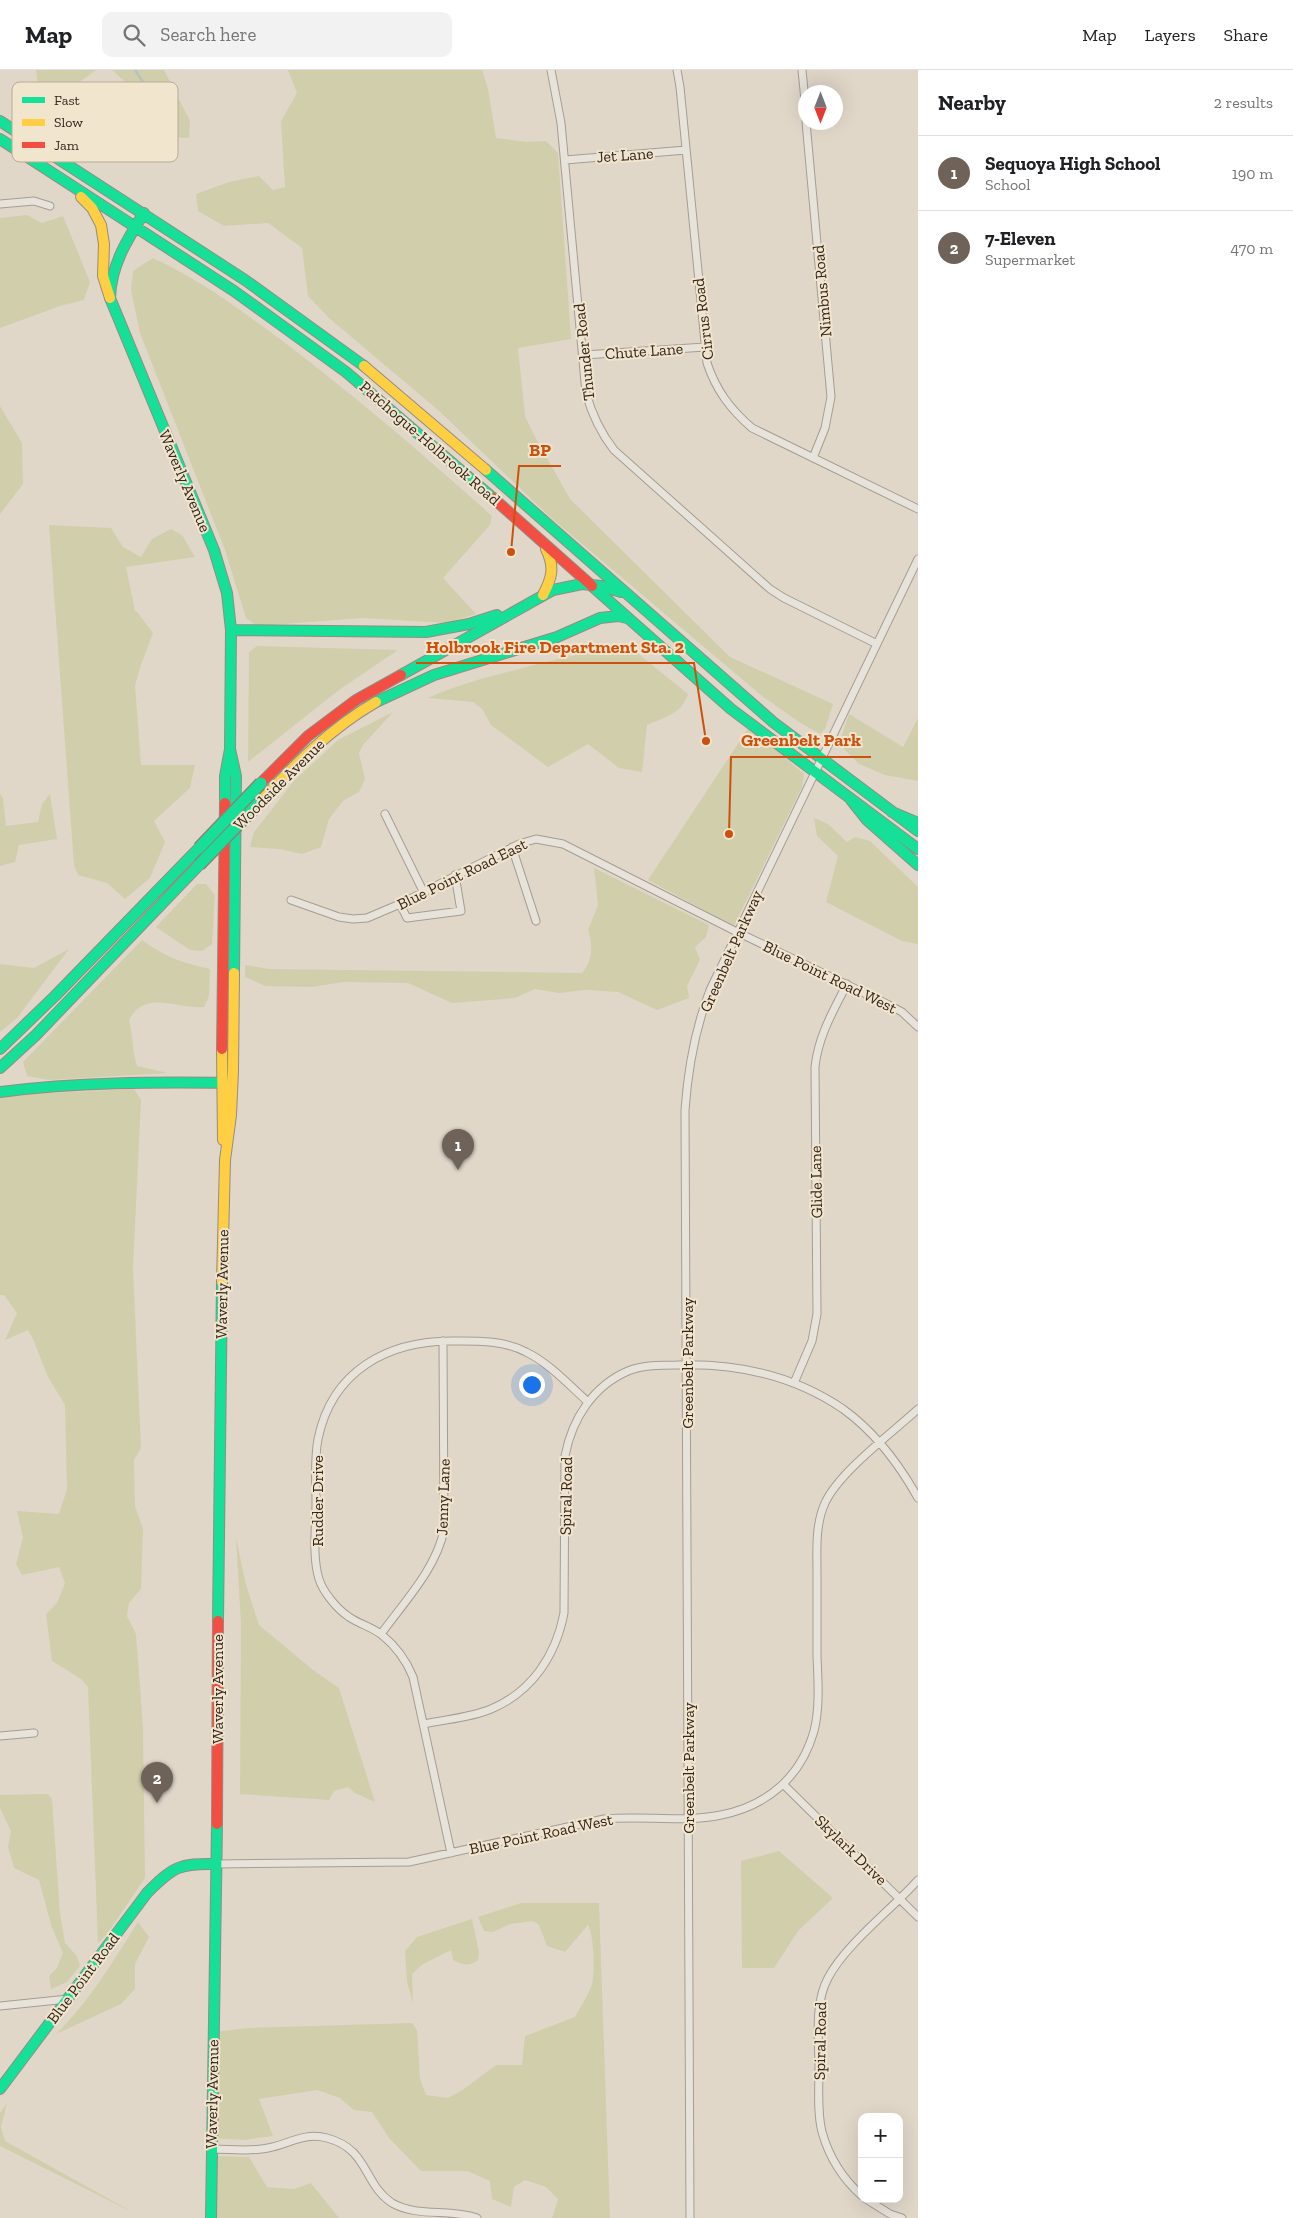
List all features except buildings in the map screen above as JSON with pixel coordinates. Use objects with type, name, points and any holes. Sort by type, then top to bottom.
[{"type":"main road","points":[[0,121],[12,129]]},
{"type":"main road","points":[[0,140],[12,148]]},
{"type":"main road","points":[[35,162],[136,226]]},
{"type":"main road","points":[[64,162],[144,213]]},
{"type":"main road","points":[[59,177],[88,204],[99,219],[104,237],[103,276],[110,298]]},
{"type":"main road","name":"Waverly Avenue","points":[[144,213],[114,265],[110,298],[220,566],[227,593],[231,630],[230,749],[225,776],[227,1082],[221,1116],[225,1160],[218,1430],[216,1864],[211,2218]]},
{"type":"main road","name":"Patchogue-Holbrook Road","points":[[144,213],[275,300],[352,357],[421,413],[739,693],[822,759],[918,831]]},
{"type":"main road","name":"Patchogue-Holbrook Road","points":[[136,226],[269,315],[346,372],[441,451],[731,709],[918,850]]},
{"type":"main road","points":[[543,543],[552,560],[554,571],[543,595]]},
{"type":"main road","points":[[589,583],[628,594]]},
{"type":"main road","name":"Woodside Avenue","points":[[0,1068],[36,1035],[134,932],[142,915],[199,848],[308,736],[356,700],[543,595],[567,585],[589,583]]},
{"type":"main road","points":[[231,630],[426,632],[469,624],[525,606]]},
{"type":"main road","name":"Woodside Avenue","points":[[0,1049],[49,1002],[124,924],[142,915],[199,865],[320,741],[367,707],[393,693],[446,672],[571,632],[602,616],[612,614],[629,618]]},
{"type":"main road","points":[[851,800],[867,820],[918,865]]},
{"type":"main road","points":[[892,812],[918,823]]},
{"type":"main road","points":[[0,1092],[45,1086],[110,1082],[227,1082]]},
{"type":"main road","name":"Blue Point Road West","points":[[169,1870],[186,1864],[216,1864]]},
{"type":"main road","name":"Blue Point Road","points":[[0,2089],[147,1893],[169,1870]]},
{"type":"street","name":"Thunder Road","points":[[551,70],[561,122],[586,393],[591,412],[601,433],[614,450],[770,589],[784,598],[877,644]]},
{"type":"street","name":"Cirrus Road","points":[[677,70],[705,347],[712,379],[720,394],[738,416],[752,428],[918,509]]},
{"type":"street","points":[[802,70],[803,85]]},
{"type":"street","name":"Nimbus Road","points":[[807,130],[831,397],[825,428],[813,458]]},
{"type":"street","name":"Jet Lane","points":[[564,160],[686,150]]},
{"type":"street","points":[[0,204],[34,201],[50,206]]},
{"type":"street","name":"Chute Lane","points":[[584,355],[705,347]]},
{"type":"street","name":"Greenbelt Parkway","points":[[690,2218],[685,1110],[687,1080],[692,1050],[702,1011],[710,990],[918,558]]},
{"type":"street","points":[[385,814],[424,891]]},
{"type":"street","name":"Blue Point Road East","points":[[291,900],[339,917],[352,919],[372,916],[400,904],[512,847],[536,839],[563,844],[737,932]]},
{"type":"street","points":[[512,847],[536,921]]},
{"type":"street","points":[[400,904],[407,918],[461,911],[455,875]]},
{"type":"street","name":"Blue Point Road West","points":[[737,932],[902,1012],[918,1027]]},
{"type":"street","name":"Glide Lane","points":[[794,1383],[812,1341],[817,1314],[814,1067],[822,1035],[847,984]]},
{"type":"street","name":"Rudder Drive","points":[[451,1853],[424,1724],[413,1677],[407,1662],[398,1649],[381,1634],[348,1617],[337,1607],[319,1580],[315,1459],[322,1423],[333,1400],[345,1382],[367,1364],[384,1353],[400,1347],[444,1341],[498,1343],[514,1346],[528,1352],[547,1365],[588,1402]]},
{"type":"street","name":"Jenny Lane","points":[[381,1634],[434,1560],[441,1545],[444,1530],[444,1341]]},
{"type":"street","name":"Spiral Road","points":[[424,1724],[491,1709],[513,1697],[529,1684],[550,1656],[560,1634],[564,1612],[565,1456],[568,1439],[577,1419],[588,1402],[602,1388],[628,1371],[644,1367],[687,1364],[747,1369],[794,1383],[843,1409],[880,1443],[895,1461],[918,1498]]},
{"type":"street","name":"Blue Point Road West","points":[[216,1864],[409,1862],[604,1820],[622,1818],[708,1818],[740,1810],[762,1800],[784,1785],[807,1749],[814,1731],[816,1713],[817,1534],[825,1502],[842,1479],[918,1409]]},
{"type":"street","points":[[0,1736],[34,1733]]},
{"type":"street","name":"Skylark Drive","points":[[784,1785],[918,1917]]},
{"type":"street","name":"Spiral Road","points":[[858,2191],[837,2167],[822,2132],[819,2112],[819,2023],[821,1995],[828,1978],[840,1960],[918,1880]]},
{"type":"street","points":[[0,2006],[68,1999]]},
{"type":"street","points":[[211,2149],[260,2149],[294,2138],[327,2138],[348,2147],[356,2155],[385,2198],[401,2207],[418,2213],[453,2213],[477,2218]]},
{"type":"street","points":[[872,2203],[882,2210],[902,2218]]},
{"type":"shaded area","points":[[36,70],[96,70],[80,82],[37,82]]},
{"type":"shaded area","points":[[112,70],[164,70],[170,82],[125,82]]},
{"type":"shaded area","points":[[288,70],[482,70],[488,89],[496,138],[527,142],[546,141],[558,153],[571,339],[518,348],[525,416],[570,499],[730,657],[833,704],[825,729],[820,734],[762,696],[549,516],[438,410],[329,318],[308,296],[302,248],[268,223],[224,226],[198,211],[196,194],[229,182],[259,176],[273,190],[285,187],[281,121],[297,93]]},
{"type":"shaded area","points":[[178,97],[190,121],[189,138],[178,137]]},
{"type":"shaded area","points":[[27,215],[42,223],[63,216],[90,282],[84,300],[60,306],[0,328],[0,218]]},
{"type":"shaded area","points":[[153,258],[203,285],[280,339],[388,425],[492,516],[490,525],[443,578],[476,614],[446,623],[362,618],[257,626],[246,618],[225,550],[140,333],[131,290],[133,271]]},
{"type":"shaded area","points":[[0,406],[22,443],[23,484],[0,514]]},
{"type":"shaded area","points":[[49,525],[111,528],[123,547],[141,557],[152,539],[171,529],[182,535],[195,557],[126,567],[135,611],[153,633],[135,685],[141,765],[195,765],[190,788],[154,821],[165,842],[150,878],[125,899],[107,883],[78,875],[74,865]]},
{"type":"shaded area","points":[[257,646],[398,650],[339,690],[248,762],[249,652]]},
{"type":"shaded area","points":[[631,648],[688,694],[682,706],[672,714],[647,725],[642,772],[619,768],[588,744],[548,767],[491,725],[482,709],[473,702],[428,698],[495,675],[547,662],[588,653]]},
{"type":"shaded area","points":[[393,712],[363,745],[359,753],[365,779],[359,792],[343,801],[329,819],[321,847],[302,854],[279,849],[250,847],[254,832],[294,781],[338,740]]},
{"type":"shaded area","points":[[849,714],[903,747],[918,718],[918,781],[885,775],[859,764],[839,744]]},
{"type":"shaded area","points":[[749,727],[804,774],[802,787],[734,926],[648,880]]},
{"type":"shaded area","points":[[0,794],[3,798],[6,826],[38,822],[42,804],[50,794],[57,839],[19,845],[15,862],[0,866]]},
{"type":"shaded area","points":[[814,818],[828,824],[847,842],[855,837],[870,841],[918,887],[918,944],[902,941],[826,902],[838,856],[817,836]]},
{"type":"shaded area","points":[[594,868],[709,925],[706,937],[695,947],[700,960],[687,986],[689,998],[657,1010],[618,992],[585,990],[559,993],[535,989],[515,998],[452,1003],[408,983],[343,982],[312,987],[265,986],[245,977],[245,965],[269,969],[582,973],[590,958],[591,941],[588,930],[598,905]]},
{"type":"shaded area","points":[[197,884],[206,884],[215,895],[212,944],[202,951],[190,950],[156,927]]},
{"type":"shaded area","points":[[142,940],[175,959],[210,969],[209,996],[204,1007],[152,1003],[144,1005],[129,1020],[137,1066],[168,1073],[49,1080],[27,1076],[23,1062]]},
{"type":"shaded area","points":[[69,949],[17,1018],[0,1032],[0,964],[34,968]]},
{"type":"shaded area","points":[[134,1089],[141,1100],[133,1268],[141,1448],[134,1460],[135,1506],[143,1529],[141,1589],[129,1603],[127,1616],[136,1634],[143,1727],[145,1878],[107,1934],[98,1943],[88,1687],[81,1679],[52,1661],[46,1614],[57,1603],[65,1583],[59,1567],[22,1575],[16,1564],[23,1538],[17,1511],[59,1514],[67,1489],[65,1405],[48,1377],[28,1330],[5,1340],[17,1313],[4,1295],[0,1295],[0,1098],[23,1094]]},
{"type":"shaded area","points":[[236,1538],[246,1585],[259,1625],[313,1670],[339,1688],[375,1802],[355,1793],[348,1787],[334,1791],[329,1800],[240,1794],[241,1623]]},
{"type":"shaded area","points":[[48,1794],[52,1799],[60,1914],[65,1943],[77,1956],[80,1966],[67,1982],[51,1989],[49,1976],[57,1968],[63,1953],[52,1928],[39,1880],[14,1868],[8,1847],[11,1831],[0,1808],[0,1795]]},
{"type":"shaded area","points":[[779,1851],[833,1898],[798,1931],[774,1968],[742,1968],[741,1861]]},
{"type":"shaded area","points":[[521,1903],[599,1903],[610,2218],[552,2218],[558,2199],[546,2187],[525,2180],[514,2187],[511,2207],[492,2199],[490,2181],[467,2171],[421,2171],[389,2138],[372,2112],[354,2110],[340,2098],[317,2090],[259,2099],[273,2136],[244,2140],[211,2138],[213,2032],[248,2028],[412,2023],[417,2030],[420,2079],[426,2095],[448,2098],[461,2091],[496,2065],[522,2065],[525,2036],[575,2017],[591,1988],[594,1963],[592,1937],[588,1925],[565,1952],[547,1946],[539,1925],[533,1921],[510,1924],[493,1932],[484,1931],[478,1917]]},
{"type":"shaded area","points":[[472,1919],[479,1952],[478,1960],[469,1964],[459,1963],[453,1960],[451,1950],[423,1964],[412,1974],[413,2003],[407,1982],[405,1951],[417,1937]]},
{"type":"shaded area","points":[[138,1922],[149,1937],[135,1964],[135,1989],[121,2004],[56,2034],[80,2008]]},
{"type":"shaded area","points":[[7,2103],[1,2127],[5,2141],[136,2214],[0,2146],[0,2113]]},
{"type":"shaded area","points":[[211,2156],[249,2157],[267,2187],[294,2189],[311,2183],[339,2218],[211,2218]]},
{"type":"waterway","points":[[135,70],[143,82]]},
{"type":"traffic: fast","points":[[0,121],[12,129]]},
{"type":"traffic: fast","points":[[0,139],[12,147]]},
{"type":"traffic: fast","points":[[35,162],[234,291],[346,372],[493,498]]},
{"type":"traffic: fast","points":[[63,162],[245,280],[364,366]]},
{"type":"traffic: fast","points":[[144,213],[121,253],[113,275],[110,298],[214,550],[227,593],[231,630],[230,749],[225,776],[225,803]]},
{"type":"traffic: fast","points":[[486,470],[773,722],[918,831]]},
{"type":"traffic: fast","points":[[401,675],[553,590],[582,584],[601,586],[621,592]]},
{"type":"traffic: fast","points":[[592,586],[731,709],[918,849]]},
{"type":"traffic: fast","points":[[231,630],[426,632],[469,624],[497,615]]},
{"type":"traffic: fast","points":[[376,702],[434,675],[557,637],[600,618],[618,616],[627,618]]},
{"type":"traffic: fast","points":[[230,749],[236,776],[234,973]]},
{"type":"traffic: fast","points":[[199,848],[261,783]]},
{"type":"traffic: fast","points":[[851,800],[867,820],[918,865]]},
{"type":"traffic: fast","points":[[199,865],[261,801]]},
{"type":"traffic: fast","points":[[892,812],[918,823]]},
{"type":"traffic: fast","points":[[0,1049],[55,996],[199,848]]},
{"type":"traffic: fast","points":[[0,1068],[36,1035],[199,865]]},
{"type":"traffic: fast","points":[[0,1092],[87,1084],[232,1083]]},
{"type":"traffic: fast","points":[[218,1621],[222,1282]]},
{"type":"traffic: fast","points":[[211,2218],[217,1824]]},
{"type":"traffic: fast","points":[[0,2089],[147,1893],[177,1868],[193,1864],[216,1864]]},
{"type":"traffic: slow","points":[[81,197],[92,208],[101,225],[104,244],[103,276],[110,298]]},
{"type":"traffic: slow","points":[[364,366],[486,470]]},
{"type":"traffic: slow","points":[[543,595],[549,583],[551,572],[551,561],[546,549]]},
{"type":"traffic: slow","points":[[261,801],[314,747],[344,723],[376,702]]},
{"type":"traffic: slow","points":[[222,1282],[225,1160],[231,1115],[233,1071],[234,973]]},
{"type":"traffic: slow","points":[[222,1049],[223,1140]]},
{"type":"traffic: jam","points":[[493,498],[592,586]]},
{"type":"traffic: jam","points":[[261,783],[308,736],[356,700],[401,675]]},
{"type":"traffic: jam","points":[[222,1049],[225,803]]},
{"type":"traffic: jam","points":[[217,1824],[218,1621]]},
{"type":"place","name":"BP","points":[[511,552]]},
{"type":"place","name":"Holbrook Fire Department Sta. 2","points":[[706,741]]},
{"type":"place","name":"Greenbelt Park","points":[[729,834]]},
{"type":"place","name":"Sequoya High School","points":[[458,1170]]},
{"type":"place","name":"7-Eleven","points":[[157,1803]]}]
